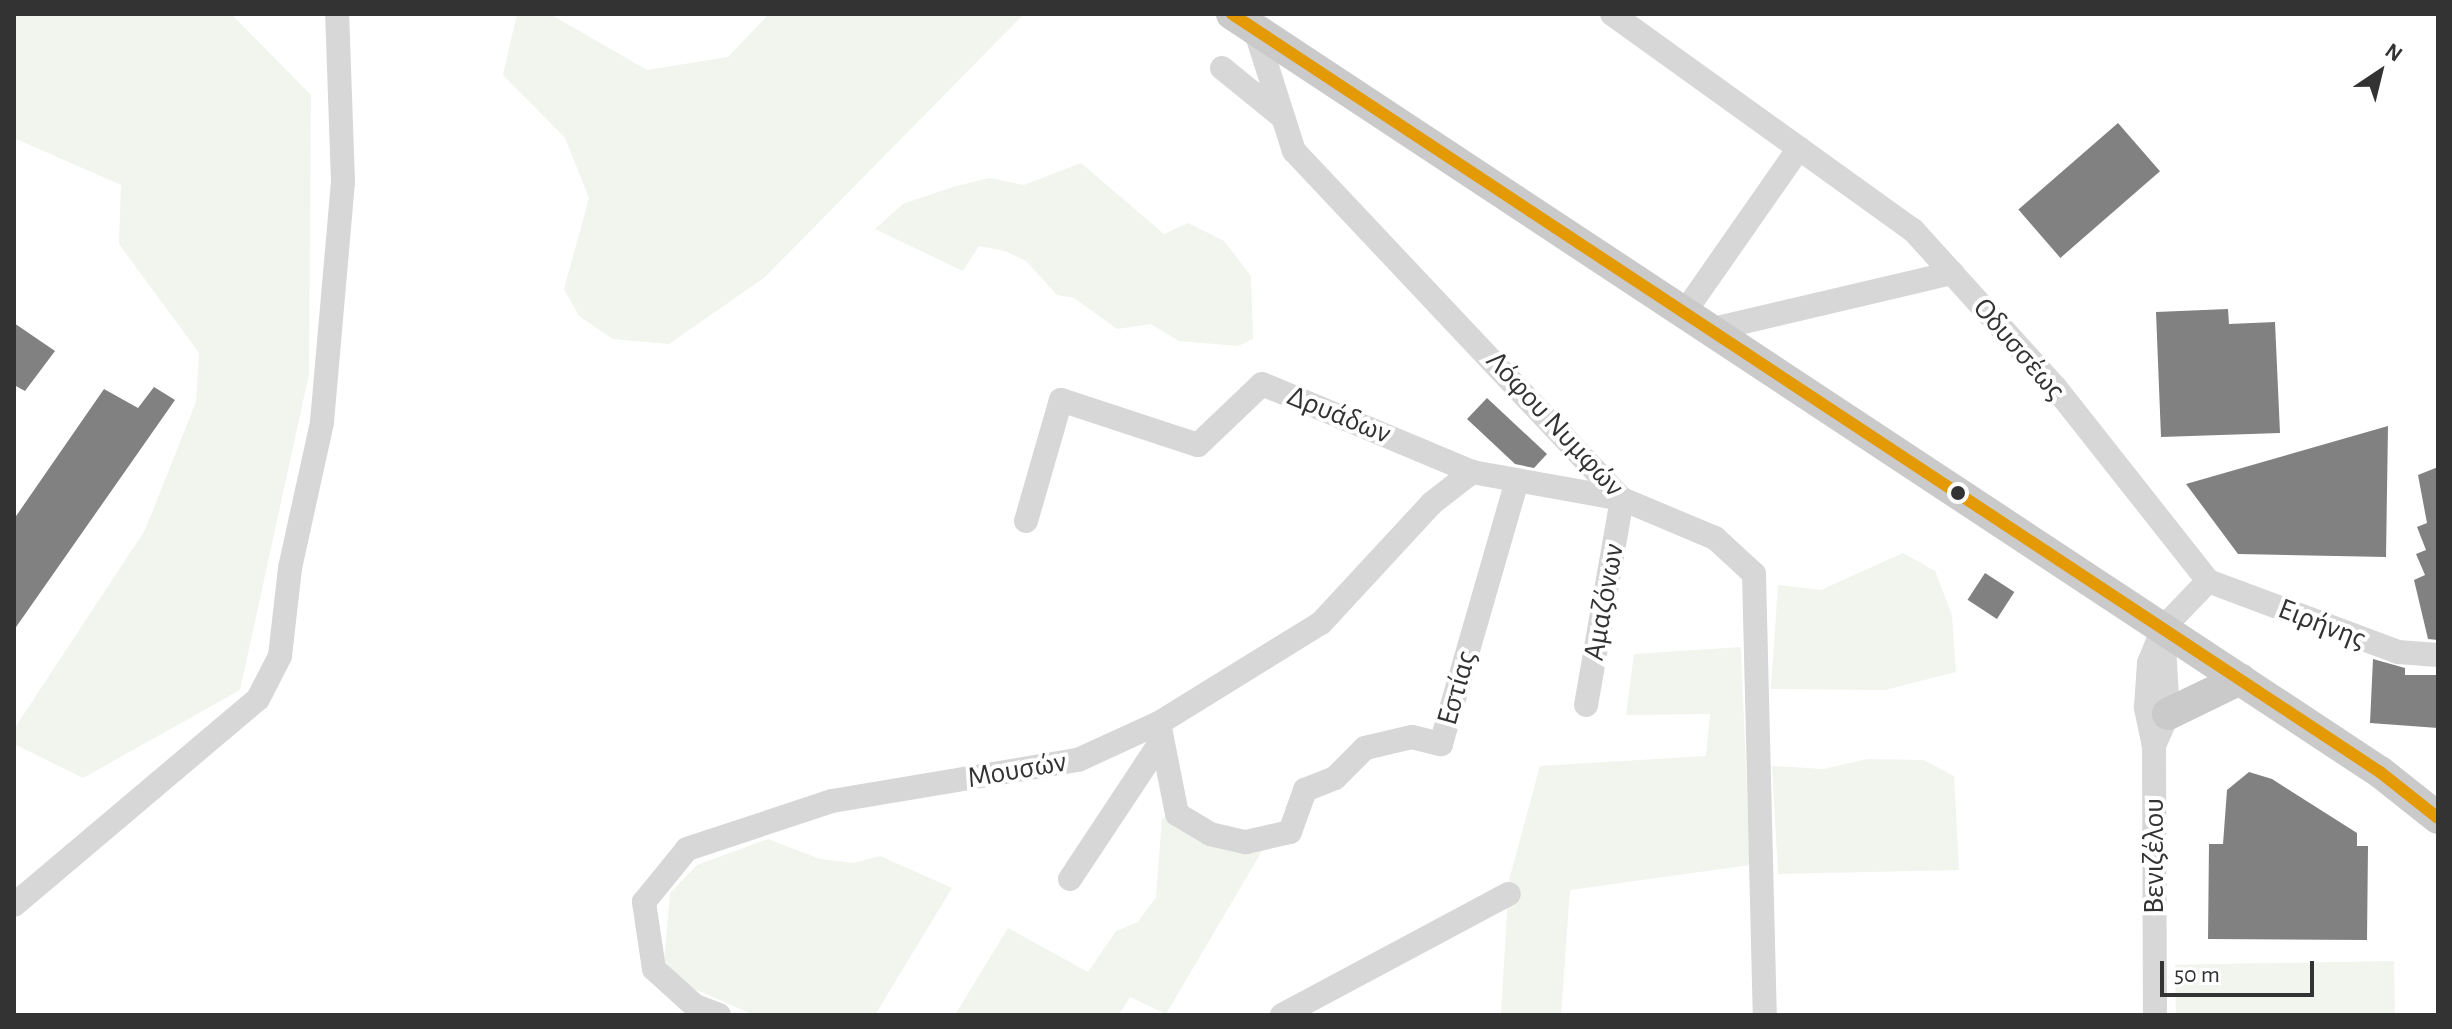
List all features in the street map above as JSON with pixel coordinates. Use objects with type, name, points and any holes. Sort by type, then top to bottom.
[{"type":"main road","points":[[1244,22],[2240,679],[2438,818]]},
{"type":"main road","points":[[2168,714],[2240,679]]},
{"type":"street","points":[[14,905],[258,699],[280,656],[290,568],[322,422],[343,182],[337,14]]},
{"type":"street","name":"Οδυσσέως","points":[[1623,17],[1913,230],[2055,387],[2208,581]]},
{"type":"street","name":"Λόφου Νυμφών","points":[[1244,22],[1294,151],[1622,499],[1715,538],[1754,574],[1765,1015]]},
{"type":"street","points":[[1222,68],[1281,116]]},
{"type":"street","points":[[1696,321],[1799,148]]},
{"type":"street","points":[[1696,321],[1952,273]]},
{"type":"street","name":"Δρυάδων","points":[[1026,521],[1061,400],[1198,445],[1262,384],[1472,472],[1516,484],[1622,499]]},
{"type":"street","name":"Μουσών","points":[[719,1015],[695,1006],[654,969],[644,902],[687,849],[832,801],[1078,760],[1161,731],[1321,623],[1432,503],[1472,472]]},
{"type":"street","name":"Εστίας","points":[[1161,731],[1177,814],[1210,834],[1275,839],[1299,818],[1305,790],[1335,778],[1350,758],[1380,742],[1412,737],[1441,744],[1516,484]]},
{"type":"street","name":"Αμαζόνων","points":[[1586,705],[1622,499]]},
{"type":"street","points":[[2163,628],[2208,581]]},
{"type":"street","name":"Ειρήνης","points":[[2208,581],[2398,652],[2438,655]]},
{"type":"street","name":"Βενιζέλου","points":[[2154,746],[2168,714],[2163,628]]},
{"type":"street","name":"Βενιζέλου","points":[[2155,1015],[2154,746],[2146,707],[2149,663],[2163,628]]},
{"type":"street","points":[[1070,879],[1161,731]]},
{"type":"street","points":[[1282,1015],[1509,894]]},
{"type":"shaded area","points":[[14,14],[231,14],[311,95],[309,374],[240,690],[83,778],[14,744],[14,729],[145,530],[196,402],[199,353],[119,244],[121,185],[14,138]]},
{"type":"shaded area","points":[[517,14],[550,14],[647,70],[728,57],[769,14],[1024,14],[765,277],[669,344],[613,339],[579,316],[564,289],[589,198],[565,138],[503,75]]},
{"type":"shaded area","points":[[1081,163],[1164,234],[1188,223],[1224,241],[1251,276],[1253,339],[1238,346],[1179,341],[1151,324],[1117,329],[1074,298],[1057,295],[1026,261],[1005,251],[979,246],[963,271],[875,229],[903,204],[953,187],[989,178],[1024,185]]},
{"type":"shaded area","points":[[1903,553],[1935,571],[1952,615],[1956,672],[1885,690],[1771,689],[1778,585],[1821,590]]},
{"type":"shaded area","points":[[1741,647],[1750,865],[1570,890],[1561,1015],[1501,1013],[1509,880],[1540,766],[1706,756],[1710,714],[1626,715],[1634,654]]},
{"type":"shaded area","points":[[1867,759],[1923,760],[1954,776],[1959,870],[1778,874],[1772,766],[1824,769]]},
{"type":"shaded area","points":[[1162,817],[1226,849],[1262,851],[1166,1014],[1130,997],[1119,1015],[955,1015],[1008,928],[1088,972],[1116,931],[1138,922],[1156,897]]},
{"type":"shaded area","points":[[768,839],[820,859],[854,863],[880,856],[952,888],[875,1015],[754,1015],[685,985],[664,960],[670,893],[697,865]]},
{"type":"shaded area","points":[[2394,961],[2395,1015],[2176,1015],[2175,965]]},
{"type":"building","points":[[2118,123],[2160,171],[2060,258],[2018,210]]},
{"type":"building","points":[[2228,309],[2229,324],[2275,322],[2280,433],[2161,437],[2156,312]]},
{"type":"building","points":[[14,323],[55,351],[25,391],[14,385]]},
{"type":"building","points":[[154,387],[175,400],[14,630],[14,519],[104,389],[138,408]]},
{"type":"building","points":[[1487,398],[1547,454],[1534,468],[1515,464],[1467,419]]},
{"type":"building","points":[[2388,426],[2386,557],[2238,554],[2186,484]]},
{"type":"building","points":[[2438,467],[2438,640],[2428,639],[2414,580],[2425,575],[2416,554],[2426,550],[2417,527],[2427,523],[2418,475]]},
{"type":"building","points":[[1985,573],[2014,592],[1997,619],[1968,600]]},
{"type":"building","points":[[2373,659],[2405,668],[2405,675],[2438,675],[2438,728],[2370,723]]},
{"type":"building","points":[[2249,772],[2272,779],[2357,833],[2357,846],[2368,846],[2367,940],[2208,939],[2209,844],[2223,844],[2227,790]]},
{"type":"transit line","points":[[1232,14],[2380,772],[2438,818]]}]
